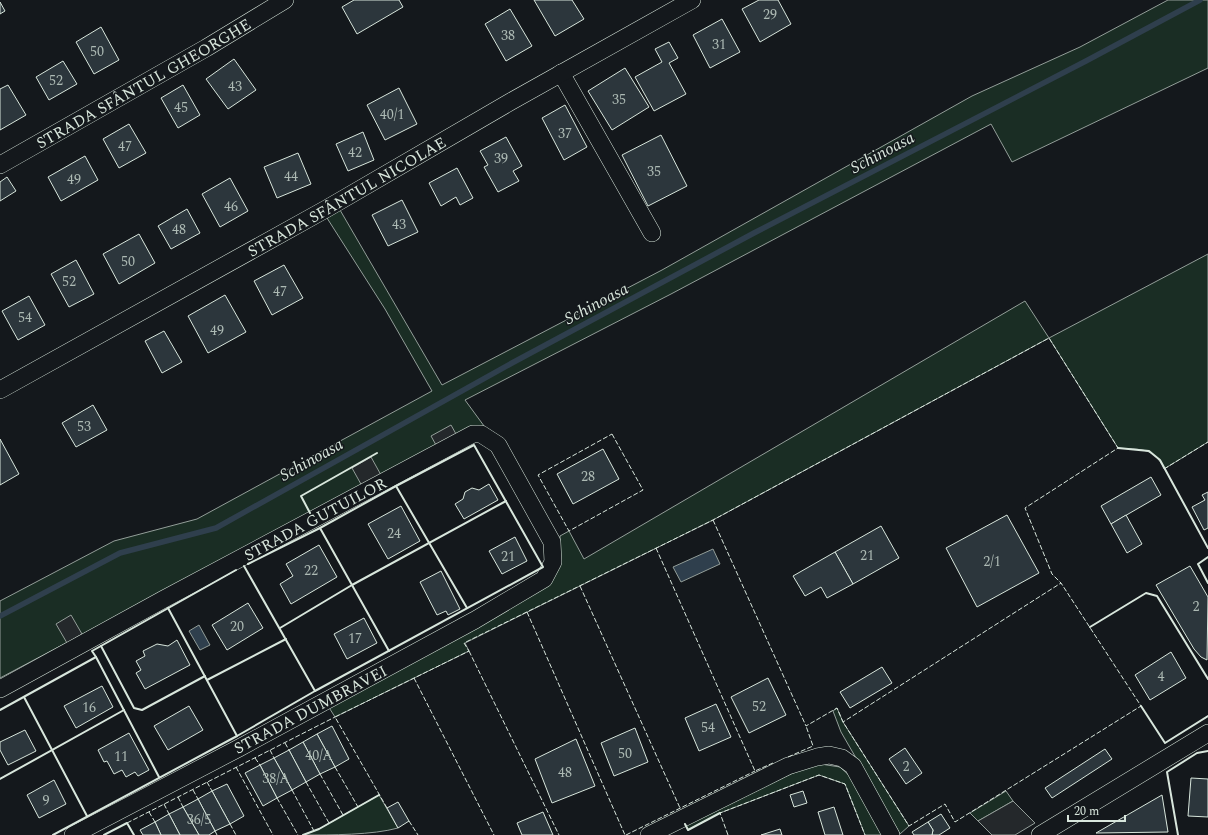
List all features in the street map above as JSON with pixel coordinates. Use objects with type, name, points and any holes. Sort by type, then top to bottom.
[{"type":"street","name":"STRADA SFÂNTUL GHEORGHE","points":[[0,165],[206,48],[285,0]]},
{"type":"street","name":"STRADA SFÂNTUL NICOLAE","points":[[0,390],[326,209],[561,73],[692,0]]},
{"type":"street","points":[[561,73],[652,232]]},
{"type":"street","name":"STRADA GUTUILOR","points":[[0,689],[164,599],[473,434],[481,434],[498,445],[552,542],[553,562],[544,579]]},
{"type":"street","name":"STRADA DUMBRAVEI","points":[[73,835],[239,748],[468,624],[544,579]]},
{"type":"street","points":[[1040,835],[1208,733]]},
{"type":"street","points":[[649,835],[788,766],[829,755],[842,758],[853,766],[892,835]]},
{"type":"green space","points":[[1168,0],[1208,0],[1208,68],[1012,162],[991,124],[671,294],[465,400],[487,430],[362,486],[0,678],[0,601],[114,541],[197,519],[432,391],[385,309],[327,218],[340,210],[442,385],[662,270],[972,96],[1080,47]]},
{"type":"green space","points":[[1208,254],[1208,442],[1164,469],[1156,456],[1151,453],[1139,449],[1118,448],[1049,338]]},
{"type":"green space","points":[[1025,301],[1049,338],[713,520],[465,643],[469,651],[335,717],[328,706],[560,561],[560,536],[569,531],[584,559]]},
{"type":"green space","points":[[837,708],[843,722],[909,826],[900,834],[841,732],[833,711]]},
{"type":"green space","points":[[814,763],[840,767],[853,779],[885,835],[865,835],[845,784],[819,775],[720,813],[688,830],[685,824]]},
{"type":"green space","points":[[1006,791],[1013,801],[978,821],[970,813]]},
{"type":"green space","points":[[379,795],[398,828],[339,835],[303,835],[319,829]]},
{"type":"shaded area","points":[[451,425],[456,434],[436,445],[431,436]]},
{"type":"shaded area","points":[[371,457],[381,475],[362,486],[352,468]]},
{"type":"shaded area","points":[[71,615],[82,634],[67,643],[56,624]]},
{"type":"shaded area","points":[[1013,801],[1035,823],[1015,835],[992,835],[978,821]]},
{"type":"water","points":[[713,549],[720,564],[681,582],[673,567]]},
{"type":"water","points":[[199,625],[210,645],[200,650],[189,631]]},
{"type":"building","points":[[354,0],[399,0],[403,7],[357,34],[342,7]]},
{"type":"building","points":[[534,0],[572,0],[584,19],[555,36]]},
{"type":"building","points":[[759,0],[778,0],[791,24],[760,42],[742,9]]},
{"type":"building","points":[[0,2],[5,11],[0,14]]},
{"type":"building","points":[[510,9],[532,46],[506,61],[485,24]]},
{"type":"building","points":[[722,19],[740,52],[710,68],[693,35]]},
{"type":"building","points":[[101,27],[119,60],[94,74],[76,42]]},
{"type":"building","points":[[669,42],[678,58],[669,63],[686,94],[654,111],[635,77],[662,62],[655,49]]},
{"type":"building","points":[[234,59],[256,90],[228,109],[206,79]]},
{"type":"building","points":[[63,61],[77,84],[49,100],[36,77]]},
{"type":"building","points":[[625,68],[649,107],[612,130],[588,91]]},
{"type":"building","points":[[8,85],[26,115],[0,130],[0,89]]},
{"type":"building","points":[[183,85],[200,115],[178,128],[161,98]]},
{"type":"building","points":[[399,88],[417,124],[385,140],[367,105]]},
{"type":"building","points":[[565,105],[587,147],[564,160],[542,118]]},
{"type":"building","points":[[129,124],[146,153],[119,168],[103,139]]},
{"type":"building","points":[[363,132],[374,160],[348,171],[336,144]]},
{"type":"building","points":[[661,135],[687,186],[648,206],[622,155]]},
{"type":"building","points":[[506,137],[522,166],[513,171],[519,181],[498,192],[484,167],[488,165],[480,151]]},
{"type":"building","points":[[298,153],[311,184],[277,198],[264,167]]},
{"type":"building","points":[[85,156],[98,180],[61,201],[48,177]]},
{"type":"building","points":[[457,168],[473,198],[460,205],[456,197],[441,206],[429,183]]},
{"type":"building","points":[[7,177],[16,191],[0,201],[0,182]]},
{"type":"building","points":[[230,178],[248,211],[220,227],[202,194]]},
{"type":"building","points":[[402,200],[418,232],[388,246],[372,215]]},
{"type":"building","points":[[187,209],[200,233],[171,249],[158,226]]},
{"type":"building","points":[[139,234],[155,263],[119,284],[103,254]]},
{"type":"building","points":[[76,260],[94,294],[69,307],[51,274]]},
{"type":"building","points":[[284,265],[303,298],[272,315],[254,281]]},
{"type":"building","points":[[225,295],[246,332],[208,353],[188,316]]},
{"type":"building","points":[[29,296],[45,325],[18,340],[2,311]]},
{"type":"building","points":[[164,331],[182,362],[162,373],[145,341]]},
{"type":"building","points":[[93,405],[107,430],[76,447],[62,423]]},
{"type":"building","points":[[0,439],[19,474],[0,485]]},
{"type":"building","points":[[603,449],[619,479],[573,504],[557,474]]},
{"type":"building","points":[[1151,477],[1161,495],[1111,524],[1101,506]]},
{"type":"building","points":[[489,484],[498,500],[464,519],[455,504],[463,499],[465,492],[472,488],[479,490]]},
{"type":"building","points":[[1208,492],[1208,528],[1204,530],[1192,507],[1205,500],[1202,495]]},
{"type":"building","points":[[401,506],[420,541],[388,559],[368,524]]},
{"type":"building","points":[[1007,515],[1039,573],[977,607],[946,548]]},
{"type":"building","points":[[1126,515],[1142,544],[1127,553],[1111,524]]},
{"type":"building","points":[[881,526],[899,558],[853,584],[835,552]]},
{"type":"building","points":[[515,537],[527,561],[502,574],[489,551]]},
{"type":"building","points":[[319,545],[337,577],[291,604],[280,584],[293,576],[286,564]]},
{"type":"building","points":[[835,552],[853,584],[827,598],[821,587],[805,596],[793,576]]},
{"type":"building","points":[[1190,566],[1208,597],[1207,660],[1201,657],[1194,649],[1156,585]]},
{"type":"building","points":[[441,571],[460,609],[448,615],[446,611],[437,615],[420,582]]},
{"type":"building","points":[[248,603],[263,628],[227,650],[212,625]]},
{"type":"building","points":[[364,618],[377,643],[347,659],[334,634]]},
{"type":"building","points":[[177,640],[190,665],[145,689],[136,673],[141,670],[136,661],[145,656],[143,651],[157,644],[168,646]]},
{"type":"building","points":[[1171,652],[1186,678],[1150,700],[1135,675]]},
{"type":"building","points":[[882,667],[892,683],[850,708],[840,692]]},
{"type":"building","points":[[768,678],[786,715],[749,733],[731,697]]},
{"type":"building","points":[[102,686],[113,707],[76,728],[64,706]]},
{"type":"building","points":[[716,704],[731,737],[699,751],[685,718]]},
{"type":"building","points":[[189,706],[203,730],[168,750],[154,726]]},
{"type":"building","points":[[332,726],[349,759],[335,767],[317,734]]},
{"type":"building","points":[[635,728],[648,762],[614,776],[601,743]]},
{"type":"building","points":[[25,730],[36,751],[8,765],[0,750],[0,742]]},
{"type":"building","points":[[129,733],[149,770],[138,776],[135,772],[126,777],[122,770],[114,774],[107,761],[104,762],[98,750]]},
{"type":"building","points":[[317,734],[335,767],[320,774],[303,742]]},
{"type":"building","points":[[576,739],[595,786],[552,803],[535,759]]},
{"type":"building","points":[[303,742],[320,774],[306,782],[289,750]]},
{"type":"building","points":[[905,748],[922,773],[906,784],[889,759]]},
{"type":"building","points":[[1105,749],[1112,759],[1052,798],[1045,788]]},
{"type":"building","points":[[289,750],[306,782],[292,790],[274,758]]},
{"type":"building","points":[[274,758],[292,790],[277,798],[260,765]]},
{"type":"building","points":[[260,765],[277,798],[263,806],[245,773]]},
{"type":"building","points":[[1191,778],[1208,779],[1208,817],[1188,816]]},
{"type":"building","points":[[54,780],[66,804],[39,818],[27,795]]},
{"type":"building","points":[[227,784],[244,816],[230,824],[212,791]]},
{"type":"building","points":[[212,791],[230,824],[215,831],[198,799]]},
{"type":"building","points":[[803,791],[807,803],[794,807],[790,795]]},
{"type":"building","points":[[1162,795],[1168,832],[1096,833]]},
{"type":"building","points":[[198,799],[215,831],[209,835],[199,835],[183,807]]},
{"type":"building","points":[[398,802],[409,821],[398,828],[387,808]]},
{"type":"building","points":[[183,807],[199,835],[180,835],[169,814]]},
{"type":"building","points":[[834,807],[843,835],[825,835],[818,812]]},
{"type":"building","points":[[543,812],[553,835],[522,835],[517,823]]},
{"type":"building","points":[[169,814],[180,835],[161,835],[155,822]]},
{"type":"building","points":[[941,814],[950,828],[939,835],[932,835],[933,830],[928,822]]},
{"type":"building","points":[[155,822],[161,835],[143,835],[140,830]]},
{"type":"building","points":[[928,822],[933,830],[932,835],[914,835],[912,832]]},
{"type":"building","points":[[780,829],[782,835],[761,835]]},
{"type":"waterway","name":"Schinoasa","points":[[0,616],[120,553],[216,528],[512,363],[754,233],[1086,61],[1200,0]]},
{"type":"fence","points":[[387,808],[335,717],[469,651],[464,643],[713,520],[1049,338],[1118,448],[1025,508],[1052,574],[1061,583]]},
{"type":"fence","points":[[612,434],[643,490],[569,531],[538,475],[612,434]]},
{"type":"fence","points":[[1164,469],[1208,442]]},
{"type":"fence","points":[[713,520],[806,726],[837,708],[843,722],[909,826],[945,804],[955,822],[1141,706],[1061,583],[843,722]]},
{"type":"fence","points":[[656,548],[755,771],[773,763]]},
{"type":"fence","points":[[580,586],[680,808]]},
{"type":"fence","points":[[527,612],[625,835]]},
{"type":"fence","points":[[469,651],[559,835]]},
{"type":"fence","points":[[414,678],[494,835]]},
{"type":"fence","points":[[127,823],[335,717]]},
{"type":"fence","points":[[788,757],[813,746],[806,726]]},
{"type":"fence","points":[[285,743],[289,750]]},
{"type":"fence","points":[[270,750],[274,758]]},
{"type":"fence","points":[[255,758],[260,765]]},
{"type":"fence","points":[[236,767],[273,835]]},
{"type":"fence","points":[[335,767],[358,807]]},
{"type":"fence","points":[[626,835],[755,771]]},
{"type":"fence","points":[[320,774],[343,815]]},
{"type":"fence","points":[[728,835],[720,813],[819,775],[845,784],[865,835]]},
{"type":"fence","points":[[207,782],[212,791]]},
{"type":"fence","points":[[306,782],[329,823]]},
{"type":"fence","points":[[193,790],[198,799]]},
{"type":"fence","points":[[292,790],[314,831]]},
{"type":"fence","points":[[178,797],[183,807]]},
{"type":"fence","points":[[277,798],[298,835]]},
{"type":"fence","points":[[164,804],[169,814]]},
{"type":"fence","points":[[149,812],[155,822]]},
{"type":"fence","points":[[409,821],[418,835]]},
{"type":"fence","points":[[230,824],[236,835]]},
{"type":"fence","points":[[215,831],[217,835]]},
{"type":"wall","points":[[53,835],[237,736],[315,691],[543,567],[474,445],[320,528],[248,564]]},
{"type":"wall","points":[[1118,448],[1149,451],[1160,460],[1208,548]]},
{"type":"wall","points":[[310,513],[301,496],[377,453]]},
{"type":"wall","points":[[396,486],[467,608]]},
{"type":"wall","points":[[280,628],[352,585],[506,501]]},
{"type":"wall","points":[[320,528],[389,651]]},
{"type":"wall","points":[[1208,557],[1198,564],[1208,583]]},
{"type":"wall","points":[[244,566],[315,691]]},
{"type":"wall","points":[[0,710],[96,657],[92,651],[236,570]]},
{"type":"wall","points":[[1090,627],[1146,593],[1157,596],[1208,679]]},
{"type":"wall","points":[[168,608],[237,736]]},
{"type":"wall","points":[[207,680],[286,639]]},
{"type":"wall","points":[[101,646],[134,708],[142,710],[205,676]]},
{"type":"wall","points":[[96,657],[159,777]]},
{"type":"wall","points":[[24,697],[87,816]]},
{"type":"wall","points":[[1141,706],[1165,743],[1208,716]]},
{"type":"wall","points":[[0,779],[124,710]]},
{"type":"wall","points":[[1178,835],[1167,772],[1197,753],[1208,751]]},
{"type":"wall","points":[[303,835],[319,829],[379,795]]},
{"type":"wall","points":[[685,824],[688,830],[720,813]]},
{"type":"wall","points":[[104,835],[127,823],[134,835]]}]
